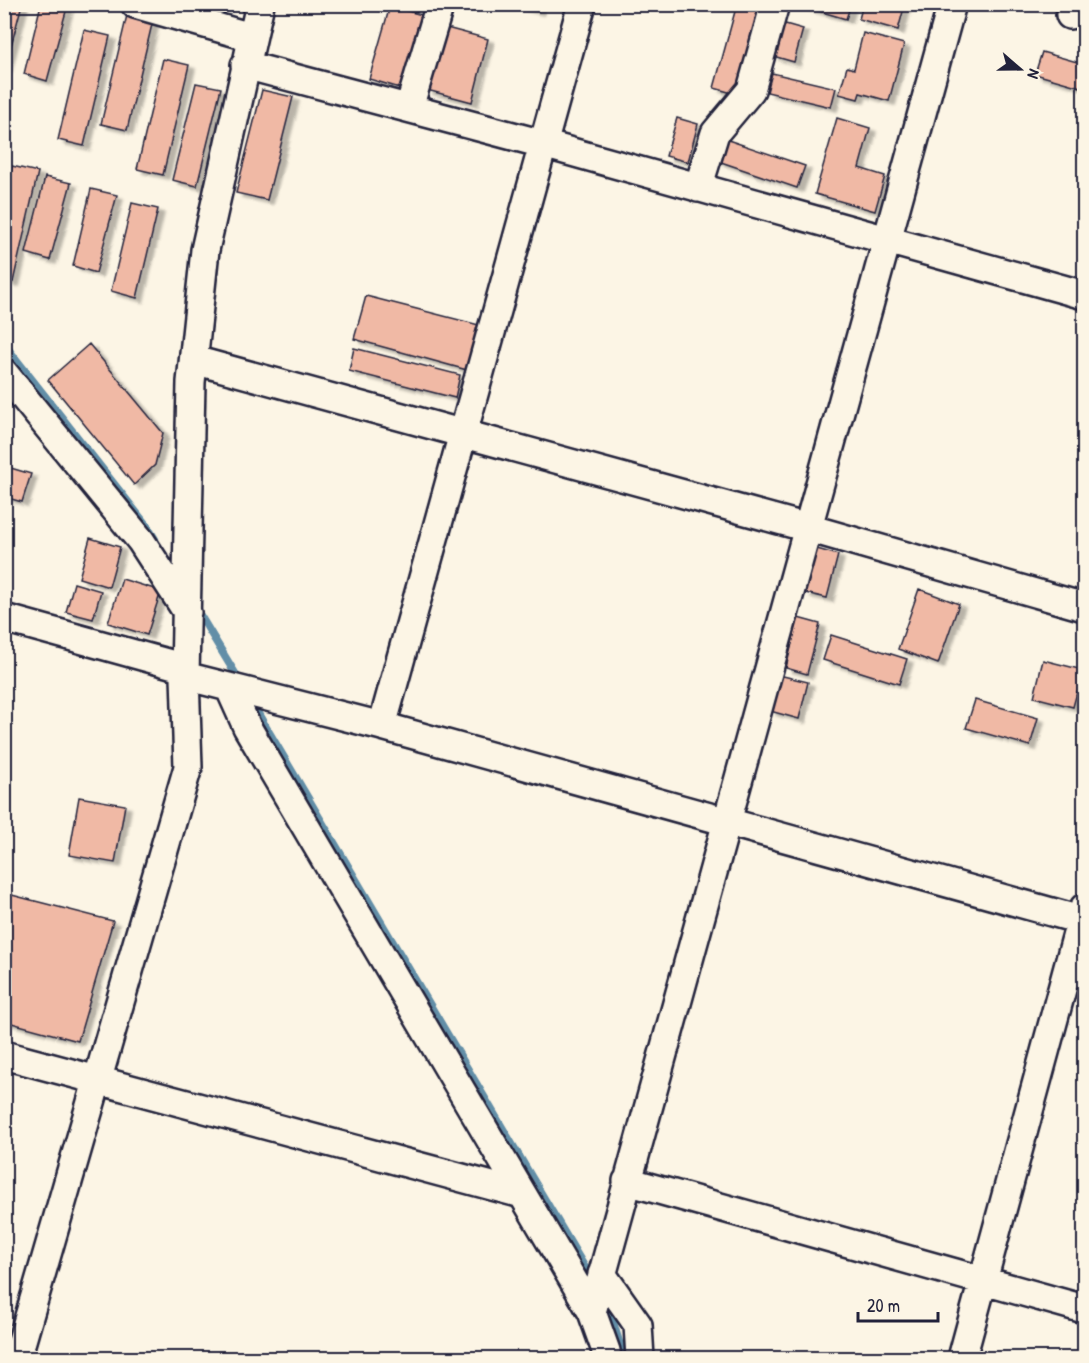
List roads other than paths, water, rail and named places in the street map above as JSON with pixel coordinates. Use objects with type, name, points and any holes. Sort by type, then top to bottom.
[{"type":"street","points":[[135,4],[251,37]]},
{"type":"street","points":[[17,1359],[188,767],[185,672],[191,382],[205,250],[260,4]]},
{"type":"street","points":[[410,108],[440,4]]},
{"type":"street","points":[[382,726],[582,4]]},
{"type":"street","points":[[698,188],[715,133],[751,90],[775,4]]},
{"type":"street","points":[[606,1359],[597,1290],[952,4]]},
{"type":"street","points":[[245,64],[543,144],[1084,296]]},
{"type":"street","points":[[194,360],[1084,606]]},
{"type":"street","points":[[4,374],[141,542],[187,607]]},
{"type":"street","points":[[4,618],[185,672],[230,688],[382,726],[727,822],[1083,916],[962,1359]]},
{"type":"street","points":[[230,688],[247,727],[522,1194],[597,1290],[638,1325],[640,1359]]},
{"type":"street","points":[[4,1055],[522,1194]]},
{"type":"street","points":[[627,1181],[1084,1308]]},
{"type":"waterway","points":[[4,344],[155,539]]},
{"type":"waterway","points":[[195,607],[241,683]]},
{"type":"waterway","points":[[250,700],[594,1283]]},
{"type":"waterway","points":[[602,1300],[612,1319],[624,1358]]}]
